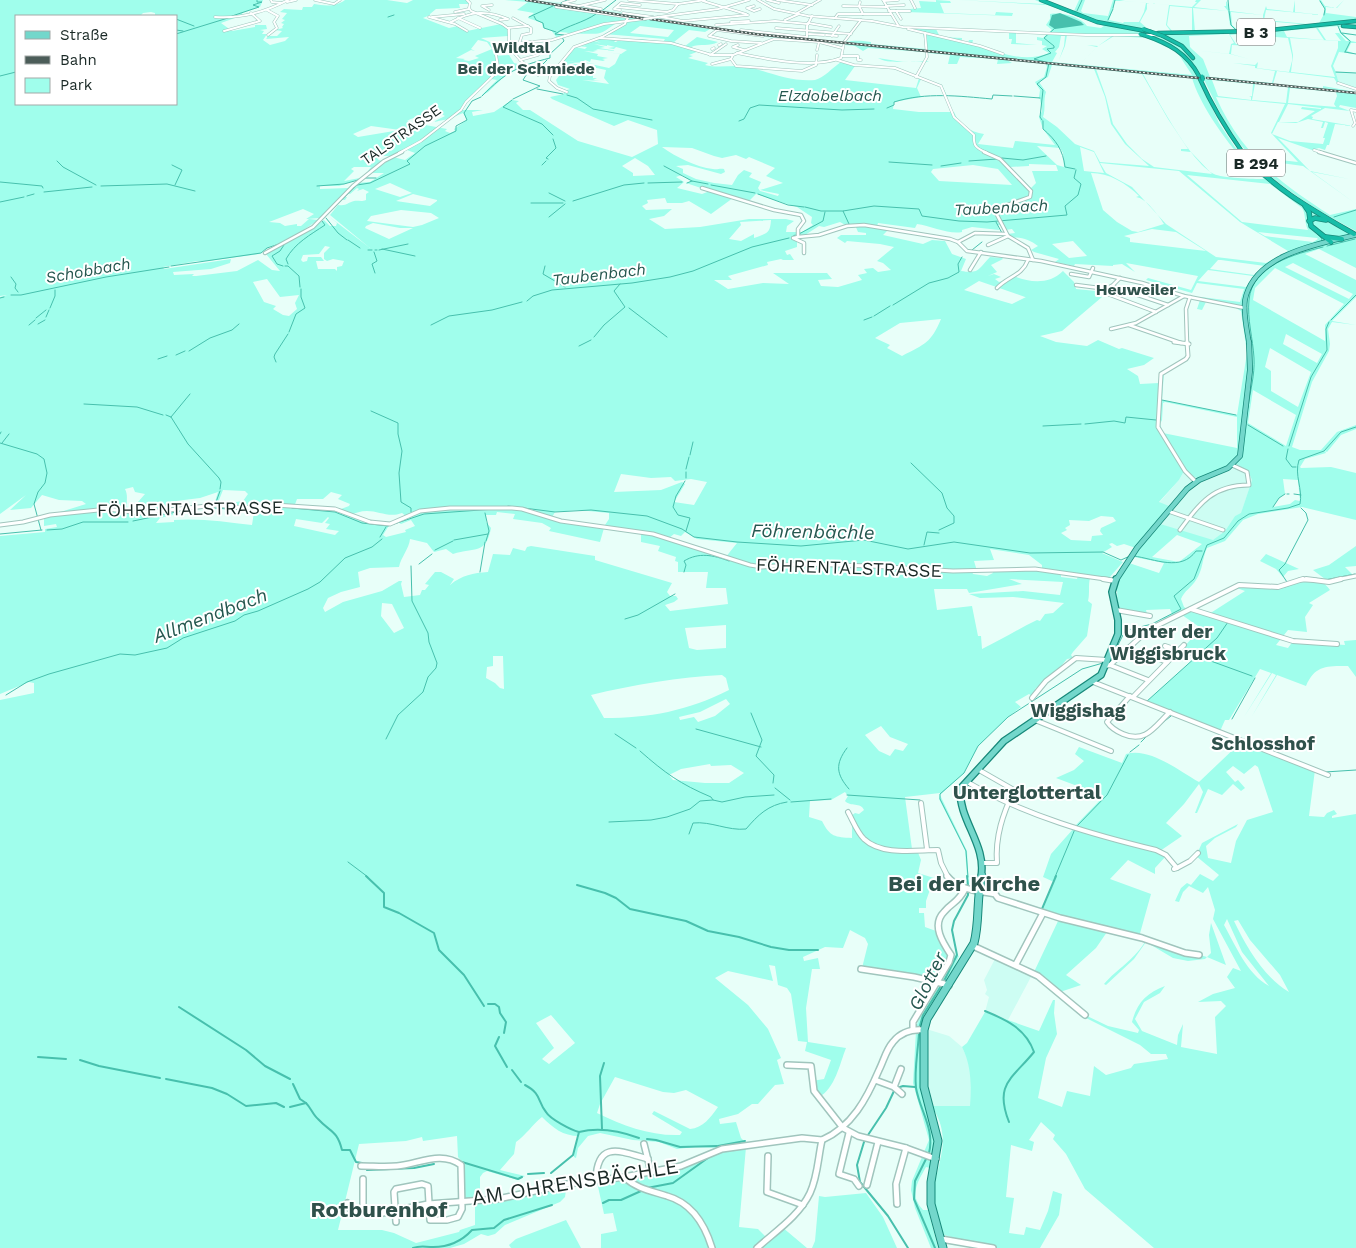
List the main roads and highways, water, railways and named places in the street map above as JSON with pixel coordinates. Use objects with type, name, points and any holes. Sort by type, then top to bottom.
[{"type":"highway","points":[[1039,0],[1062,9],[1101,24],[1151,32],[1112,27],[1082,18],[1039,0]]},
{"type":"highway","name":"B 294","points":[[1062,9],[1143,29],[1163,36],[1187,51],[1194,59],[1218,118],[1237,147],[1268,178],[1304,205],[1355,235]]},
{"type":"highway","name":"B 3","points":[[1158,34],[1211,34],[1356,22]]},
{"type":"highway","name":"B 3","points":[[1300,28],[1356,22]]},
{"type":"highway","points":[[1329,25],[1356,27]]},
{"type":"highway","name":"B 294","points":[[1112,27],[1170,45],[1185,54],[1191,60],[1228,129],[1254,162],[1301,200],[1355,235]]},
{"type":"highway","points":[[1304,205],[1309,212],[1309,221],[1314,230],[1329,239],[1342,239]]},
{"type":"highway","points":[[1309,221],[1317,218],[1330,221]]},
{"type":"main road","points":[[1342,239],[1355,235]]},
{"type":"main road","points":[[944,1248],[931,1204],[933,1158],[938,1141],[937,1130],[924,1087],[919,1029],[927,1020],[973,946],[977,931],[977,901],[971,890],[983,874],[982,863],[980,850],[959,791],[963,784],[979,770],[1004,741],[1101,675],[1118,634],[1112,592],[1115,581],[1132,556],[1168,511],[1197,481],[1232,465],[1241,452],[1242,420],[1250,369],[1250,348],[1245,306],[1251,284],[1266,268],[1284,258],[1324,244],[1329,239]]},
{"type":"waterway","points":[[232,16],[259,7],[253,5],[262,2],[257,2],[257,0]]},
{"type":"waterway","points":[[561,3],[567,0]]},
{"type":"waterway","name":"Schobbach","points":[[603,10],[616,0]]},
{"type":"waterway","name":"Taubenbach","points":[[1077,11],[1082,0]]},
{"type":"waterway","points":[[1113,8],[1115,0]]},
{"type":"waterway","points":[[1228,0],[1229,10]]},
{"type":"waterway","points":[[1320,1],[1325,9],[1324,15]]},
{"type":"waterway","points":[[529,17],[553,6]]},
{"type":"waterway","points":[[1108,20],[1113,9]]},
{"type":"waterway","points":[[1229,11],[1231,25],[1237,31]]},
{"type":"waterway","name":"Schobbach","points":[[482,96],[498,81],[513,71],[550,58],[550,54],[564,41],[562,37],[564,35],[555,34],[596,14]]},
{"type":"waterway","points":[[388,17],[394,15]]},
{"type":"waterway","points":[[534,16],[536,20],[543,23],[544,28],[556,32]]},
{"type":"waterway","points":[[178,33],[228,18]]},
{"type":"waterway","points":[[178,20],[194,26]]},
{"type":"waterway","points":[[1338,26],[1341,33],[1350,41]]},
{"type":"waterway","name":"Taubenbach","points":[[1042,120],[1040,117],[1043,90],[1037,84],[1046,77],[1049,63],[1034,59],[1051,53],[1047,49],[1054,48],[1054,46],[1044,38],[1055,28]]},
{"type":"waterway","points":[[178,30],[183,31]]},
{"type":"waterway","points":[[1342,33],[1356,35]]},
{"type":"waterway","points":[[1350,42],[1345,52],[1356,54]]},
{"type":"waterway","points":[[531,69],[542,65],[547,60]]},
{"type":"waterway","points":[[513,99],[540,86],[523,80],[530,69]]},
{"type":"waterway","points":[[0,76],[15,72]]},
{"type":"waterway","points":[[1336,72],[1356,73]]},
{"type":"waterway","points":[[537,89],[563,94]]},
{"type":"waterway","points":[[567,95],[577,98],[593,109],[652,120]]},
{"type":"waterway","name":"Elzdobelbach","points":[[887,108],[894,105],[894,102],[918,97],[943,96],[992,99],[993,95],[1012,96]]},
{"type":"waterway","name":"Elzdobelbach","points":[[1014,96],[1040,98]]},
{"type":"waterway","name":"Schobbach","points":[[320,222],[357,185],[370,183],[410,164],[407,161],[425,146],[456,131],[456,126],[467,120],[464,113],[472,101],[481,97]]},
{"type":"waterway","points":[[512,100],[503,107],[542,124],[553,135]]},
{"type":"waterway","name":"Elzdobelbach","points":[[739,121],[744,119],[750,108],[759,105],[842,110],[874,109]]},
{"type":"waterway","name":"Taubenbach","points":[[1043,121],[1043,129],[1058,146],[1063,155],[1065,167],[1075,169]]},
{"type":"waterway","points":[[548,159],[546,158],[556,148],[553,139]]},
{"type":"waterway","points":[[1002,158],[1023,160],[1046,156]]},
{"type":"waterway","points":[[969,161],[997,159]]},
{"type":"waterway","points":[[57,161],[63,167],[96,185]]},
{"type":"waterway","points":[[542,165],[546,161]]},
{"type":"waterway","points":[[889,162],[932,165]]},
{"type":"waterway","points":[[941,166],[961,163]]},
{"type":"waterway","points":[[172,165],[182,170],[175,185]]},
{"type":"waterway","points":[[664,166],[692,181]]},
{"type":"waterway","name":"Taubenbach","points":[[843,211],[874,206],[919,209],[922,216],[959,221],[987,222],[1067,215],[1065,206],[1078,195],[1081,184],[1074,178],[1076,170]]},
{"type":"waterway","points":[[365,178],[376,178]]},
{"type":"waterway","points":[[317,186],[344,184],[358,180]]},
{"type":"waterway","points":[[687,183],[692,181]]},
{"type":"waterway","points":[[692,181],[708,184]]},
{"type":"waterway","points":[[0,182],[42,186],[43,188]]},
{"type":"waterway","points":[[648,183],[682,182]]},
{"type":"waterway","points":[[573,201],[624,185],[644,183]]},
{"type":"waterway","points":[[101,186],[167,184],[195,191]]},
{"type":"waterway","points":[[711,185],[755,193]]},
{"type":"waterway","points":[[44,192],[92,187]]},
{"type":"waterway","points":[[549,193],[565,201]]},
{"type":"waterway","points":[[27,196],[34,194]]},
{"type":"waterway","points":[[758,194],[788,205],[804,207]]},
{"type":"waterway","points":[[0,202],[24,197]]},
{"type":"waterway","points":[[531,203],[563,203]]},
{"type":"waterway","points":[[549,217],[565,204]]},
{"type":"waterway","points":[[805,207],[821,211],[843,211]]},
{"type":"waterway","points":[[1334,217],[1356,210]]},
{"type":"waterway","name":"Taubenbach","points":[[843,211],[849,224]]},
{"type":"waterway","points":[[799,234],[823,221],[825,212]]},
{"type":"waterway","points":[[326,218],[338,233],[347,240]]},
{"type":"waterway","points":[[288,264],[286,259],[290,253],[303,240],[325,225],[322,221]]},
{"type":"waterway","points":[[996,222],[1002,233]]},
{"type":"waterway","name":"Schobbach","points":[[286,241],[306,230]]},
{"type":"waterway","points":[[1317,234],[1322,239],[1321,242]]},
{"type":"waterway","name":"Taubenbach","points":[[620,284],[670,277],[693,271],[752,247],[789,238]]},
{"type":"waterway","points":[[1327,246],[1355,239]]},
{"type":"waterway","points":[[348,240],[360,248]]},
{"type":"waterway","points":[[972,250],[982,242]]},
{"type":"waterway","name":"Schobbach","points":[[171,266],[261,253],[267,248],[279,244]]},
{"type":"waterway","points":[[383,249],[408,244]]},
{"type":"waterway","points":[[283,266],[277,264],[272,256],[280,251],[284,245]]},
{"type":"waterway","points":[[1248,408],[1254,364],[1249,314],[1249,300],[1252,288],[1258,278],[1277,263],[1300,253],[1323,247]]},
{"type":"waterway","points":[[383,249],[415,256]]},
{"type":"waterway","points":[[374,252],[377,261],[372,264],[375,273]]},
{"type":"waterway","points":[[893,305],[929,283],[948,278],[959,272],[958,264],[962,257]]},
{"type":"waterway","points":[[285,266],[288,266],[299,276],[300,287]]},
{"type":"waterway","points":[[545,266],[543,274],[565,287]]},
{"type":"waterway","name":"Schobbach","points":[[11,295],[21,295],[106,277],[169,267]]},
{"type":"waterway","points":[[11,277],[16,284],[15,288],[18,292]]},
{"type":"waterway","name":"Taubenbach","points":[[527,301],[533,296],[552,290],[620,284]]},
{"type":"waterway","points":[[594,337],[604,325],[625,307],[614,291],[620,284]]},
{"type":"waterway","points":[[289,332],[296,314],[305,308],[301,297],[301,289]]},
{"type":"waterway","points":[[50,308],[55,296],[55,290]]},
{"type":"waterway","points":[[1331,320],[1356,295]]},
{"type":"waterway","name":"Schobbach","points":[[0,298],[4,297]]},
{"type":"waterway","name":"Taubenbach","points":[[431,325],[449,316],[492,310],[522,302]]},
{"type":"waterway","points":[[874,316],[890,306]]},
{"type":"waterway","points":[[629,308],[667,337]]},
{"type":"waterway","points":[[36,318],[46,310]]},
{"type":"waterway","points":[[46,317],[49,310]]},
{"type":"waterway","points":[[864,320],[872,317]]},
{"type":"waterway","points":[[29,325],[35,320]]},
{"type":"waterway","points":[[38,324],[45,320]]},
{"type":"waterway","points":[[1289,446],[1311,377],[1327,350],[1326,329],[1329,322]]},
{"type":"waterway","points":[[189,351],[210,338],[232,330],[239,324]]},
{"type":"waterway","points":[[276,362],[275,354],[288,334]]},
{"type":"waterway","points":[[579,346],[591,340]]},
{"type":"waterway","points":[[176,355],[185,351]]},
{"type":"waterway","points":[[158,359],[167,356]]},
{"type":"waterway","points":[[171,417],[190,394]]},
{"type":"waterway","points":[[1162,400],[1236,415]]},
{"type":"waterway","points":[[1160,420],[1161,403]]},
{"type":"waterway","points":[[84,404],[137,407],[163,415]]},
{"type":"waterway","points":[[371,411],[398,423],[398,434],[402,451],[399,473],[401,502],[411,508],[411,512]]},
{"type":"waterway","points":[[166,415],[171,417]]},
{"type":"waterway","points":[[171,417],[188,444],[219,478],[221,482],[220,489]]},
{"type":"waterway","points":[[1085,424],[1114,421],[1125,423],[1126,417],[1156,420]]},
{"type":"waterway","points":[[1043,426],[1081,424]]},
{"type":"waterway","points":[[1248,425],[1283,446]]},
{"type":"waterway","name":"Glotter","points":[[1300,495],[1297,471],[1299,460],[1324,451],[1341,432],[1356,427]]},
{"type":"waterway","points":[[2,443],[9,434]]},
{"type":"waterway","points":[[690,455],[693,442]]},
{"type":"waterway","points":[[0,443],[37,454],[44,459],[47,473],[45,483],[38,492],[34,504],[41,530]]},
{"type":"waterway","points":[[1288,449],[1286,459],[1292,467],[1296,467]]},
{"type":"waterway","points":[[686,469],[689,457]]},
{"type":"waterway","points":[[911,463],[942,493],[947,508],[954,516],[954,523],[939,530]]},
{"type":"waterway","points":[[686,472],[686,478]]},
{"type":"waterway","points":[[685,481],[676,496],[673,507],[678,515],[690,518],[686,531]]},
{"type":"waterway","points":[[215,505],[220,491]]},
{"type":"waterway","points":[[1273,507],[1279,498],[1285,494]]},
{"type":"waterway","name":"Glotter","points":[[1294,494],[1300,495]]},
{"type":"waterway","name":"Glotter","points":[[1111,659],[1123,635],[1128,630],[1152,624],[1181,609],[1174,596],[1194,579],[1207,545],[1224,538],[1238,521],[1249,514],[1288,508],[1300,504],[1300,495]]},
{"type":"waterway","name":"Föhrenbächle","points":[[508,506],[555,512],[591,510],[647,516],[682,529],[694,537],[737,542],[801,546],[864,540],[908,549],[954,542],[1030,553],[1103,552],[1121,560],[1130,556]]},
{"type":"waterway","name":"Föhrenbächle","points":[[193,509],[210,508]]},
{"type":"waterway","name":"Föhrenbächle","points":[[214,508],[243,510]]},
{"type":"waterway","name":"Föhrenbächle","points":[[292,508],[335,512],[362,523],[388,526],[424,514],[495,509]]},
{"type":"waterway","points":[[1287,582],[1279,570],[1285,564],[1308,520],[1306,513],[1301,508]]},
{"type":"waterway","name":"Föhrenbächle","points":[[133,521],[186,510]]},
{"type":"waterway","points":[[485,513],[489,531],[486,541]]},
{"type":"waterway","name":"Föhrenbächle","points":[[47,530],[62,529],[83,522],[128,522]]},
{"type":"waterway","name":"Allmendbach","points":[[380,537],[386,527]]},
{"type":"waterway","name":"Föhrenbächle","points":[[0,534],[42,530]]},
{"type":"waterway","points":[[924,545],[927,532],[939,533]]},
{"type":"waterway","points":[[454,540],[488,534]]},
{"type":"waterway","name":"Allmendbach","points":[[6,695],[27,682],[49,674],[120,654],[135,655],[167,648],[183,638],[235,621],[244,615],[258,611],[308,589],[320,582],[345,558],[372,547],[382,539]]},
{"type":"waterway","points":[[435,550],[453,541]]},
{"type":"waterway","points":[[480,572],[485,542]]},
{"type":"waterway","name":"Föhrenbächle","points":[[1134,556],[1175,563],[1183,561],[1196,551],[1202,551]]},
{"type":"waterway","points":[[419,564],[432,554]]},
{"type":"waterway","points":[[684,572],[686,565],[684,561],[695,556],[712,556],[729,561]]},
{"type":"waterway","points":[[386,739],[398,715],[423,692],[428,677],[436,668],[437,663],[429,642],[428,633],[412,601],[411,566]]},
{"type":"waterway","points":[[1325,580],[1355,574]]},
{"type":"waterway","points":[[1277,589],[1288,586]]},
{"type":"waterway","points":[[625,619],[638,615],[675,594]]},
{"type":"waterway","points":[[1197,656],[1217,638],[1228,622]]},
{"type":"waterway","points":[[1146,702],[1197,656]]},
{"type":"waterway","points":[[1197,656],[1252,676]]},
{"type":"waterway","name":"Glotter","points":[[968,877],[966,851],[940,799],[940,794],[964,773],[978,746],[1008,717],[1082,669],[1103,663]]},
{"type":"waterway","points":[[1232,719],[1255,678]]},
{"type":"waterway","points":[[1160,710],[1166,713]]},
{"type":"waterway","points":[[751,713],[762,740],[760,747]]},
{"type":"waterway","points":[[1161,724],[1171,716]]},
{"type":"waterway","points":[[696,729],[760,747]]},
{"type":"waterway","points":[[615,734],[636,748]]},
{"type":"waterway","points":[[1141,742],[1146,737]]},
{"type":"waterway","points":[[1130,752],[1139,745]]},
{"type":"waterway","points":[[760,747],[756,756],[774,775],[773,783]]},
{"type":"waterway","points":[[847,748],[840,759],[839,774],[849,789]]},
{"type":"waterway","points":[[640,751],[673,777],[711,797],[713,800]]},
{"type":"waterway","points":[[1077,826],[1107,795],[1128,755]]},
{"type":"waterway","points":[[1325,772],[1356,770]]},
{"type":"waterway","points":[[775,788],[790,800]]},
{"type":"waterway","points":[[713,800],[722,802],[745,797],[774,795]]},
{"type":"waterway","points":[[847,795],[920,800]]},
{"type":"waterway","points":[[791,802],[831,799]]},
{"type":"waterway","points":[[609,822],[651,820],[667,817],[690,809],[700,801],[713,800]]},
{"type":"waterway","points":[[689,834],[693,823],[746,829],[764,811],[780,803],[787,802]]},
{"type":"waterway","points":[[1055,877],[1075,829]]},
{"type":"waterway","points":[[348,862],[368,877]]},
{"type":"waterway","points":[[366,876],[384,893],[384,907],[399,913],[434,933],[439,950],[464,975],[484,1006]]},
{"type":"waterway","name":"Glotter","points":[[967,876],[968,886]]},
{"type":"waterway","points":[[1042,909],[1056,876]]},
{"type":"waterway","points":[[577,885],[605,893],[616,898],[630,909],[686,921],[708,931],[739,937],[771,947],[789,950],[818,950]]},
{"type":"waterway","name":"Glotter","points":[[943,983],[957,955],[952,930],[954,921],[968,895],[968,890]]},
{"type":"waterway","name":"Glotter","points":[[919,1029],[923,1015],[941,986]]},
{"type":"waterway","points":[[488,1004],[495,1004],[499,1007],[500,1013],[506,1022],[504,1033]]},
{"type":"waterway","points":[[179,1007],[246,1050],[265,1066],[290,1079]]},
{"type":"waterway","points":[[985,1011],[1001,1018],[1021,1031],[1034,1052],[1012,1076],[1005,1090],[1003,1099],[1009,1122]]},
{"type":"waterway","name":"Glotter","points":[[919,1033],[916,1088],[929,1128],[929,1153]]},
{"type":"waterway","points":[[499,1037],[495,1046],[507,1067]]},
{"type":"waterway","points":[[38,1057],[66,1059]]},
{"type":"waterway","points":[[80,1060],[99,1066],[160,1078]]},
{"type":"waterway","points":[[602,1129],[600,1076],[604,1063]]},
{"type":"waterway","points":[[512,1070],[521,1082]]},
{"type":"waterway","points":[[166,1079],[212,1088],[227,1094],[246,1106],[276,1103],[284,1107]]},
{"type":"waterway","points":[[293,1084],[300,1099],[306,1103]]},
{"type":"waterway","points":[[525,1085],[534,1091],[548,1115],[561,1124],[579,1132]]},
{"type":"waterway","points":[[897,1088],[903,1086],[915,1087]]},
{"type":"waterway","points":[[868,1135],[886,1108],[894,1091]]},
{"type":"waterway","points":[[290,1107],[306,1103]]},
{"type":"waterway","points":[[306,1103],[316,1117],[336,1135],[342,1150],[350,1150],[356,1162],[362,1163]]},
{"type":"waterway","points":[[579,1132],[609,1130],[639,1138]]},
{"type":"waterway","points":[[551,1173],[573,1155],[579,1132]]},
{"type":"waterway","points":[[647,1139],[680,1147],[717,1146]]},
{"type":"waterway","points":[[716,1150],[718,1146],[745,1141]]},
{"type":"waterway","points":[[864,1142],[857,1165],[860,1182],[888,1216],[908,1248]]},
{"type":"waterway","points":[[647,1188],[673,1183],[712,1155]]},
{"type":"waterway","name":"Glotter","points":[[927,1157],[915,1181],[914,1199],[935,1248]]},
{"type":"waterway","points":[[462,1162],[518,1179],[522,1177]]},
{"type":"waterway","points":[[366,1168],[367,1170],[414,1168],[434,1164]]},
{"type":"waterway","points":[[528,1174],[544,1173]]},
{"type":"waterway","points":[[603,1203],[609,1200],[621,1200],[641,1191]]},
{"type":"waterway","points":[[413,1248],[450,1245],[472,1230],[494,1228],[504,1220],[552,1205]]},
{"type":"railway","points":[[526,0],[646,19]]},
{"type":"railway","points":[[650,19],[755,34],[1198,78]]},
{"type":"railway","points":[[1207,78],[1356,93]]},
{"type":"district","name":"Wildtal","points":[[521,47]]},
{"type":"district","name":"Bei der Schmiede","points":[[526,68]]},
{"type":"district","name":"Heuweiler","points":[[1136,289]]},
{"type":"district","name":"Unter der Wiggisbruck","points":[[1168,642]]},
{"type":"district","name":"Wiggishag","points":[[1078,710]]},
{"type":"district","name":"Schlosshof","points":[[1263,743]]},
{"type":"district","name":"Unterglottertal","points":[[1027,792]]},
{"type":"district","name":"Bei der Kirche","points":[[964,883]]},
{"type":"district","name":"Rotburenhof","points":[[379,1209]]}]
